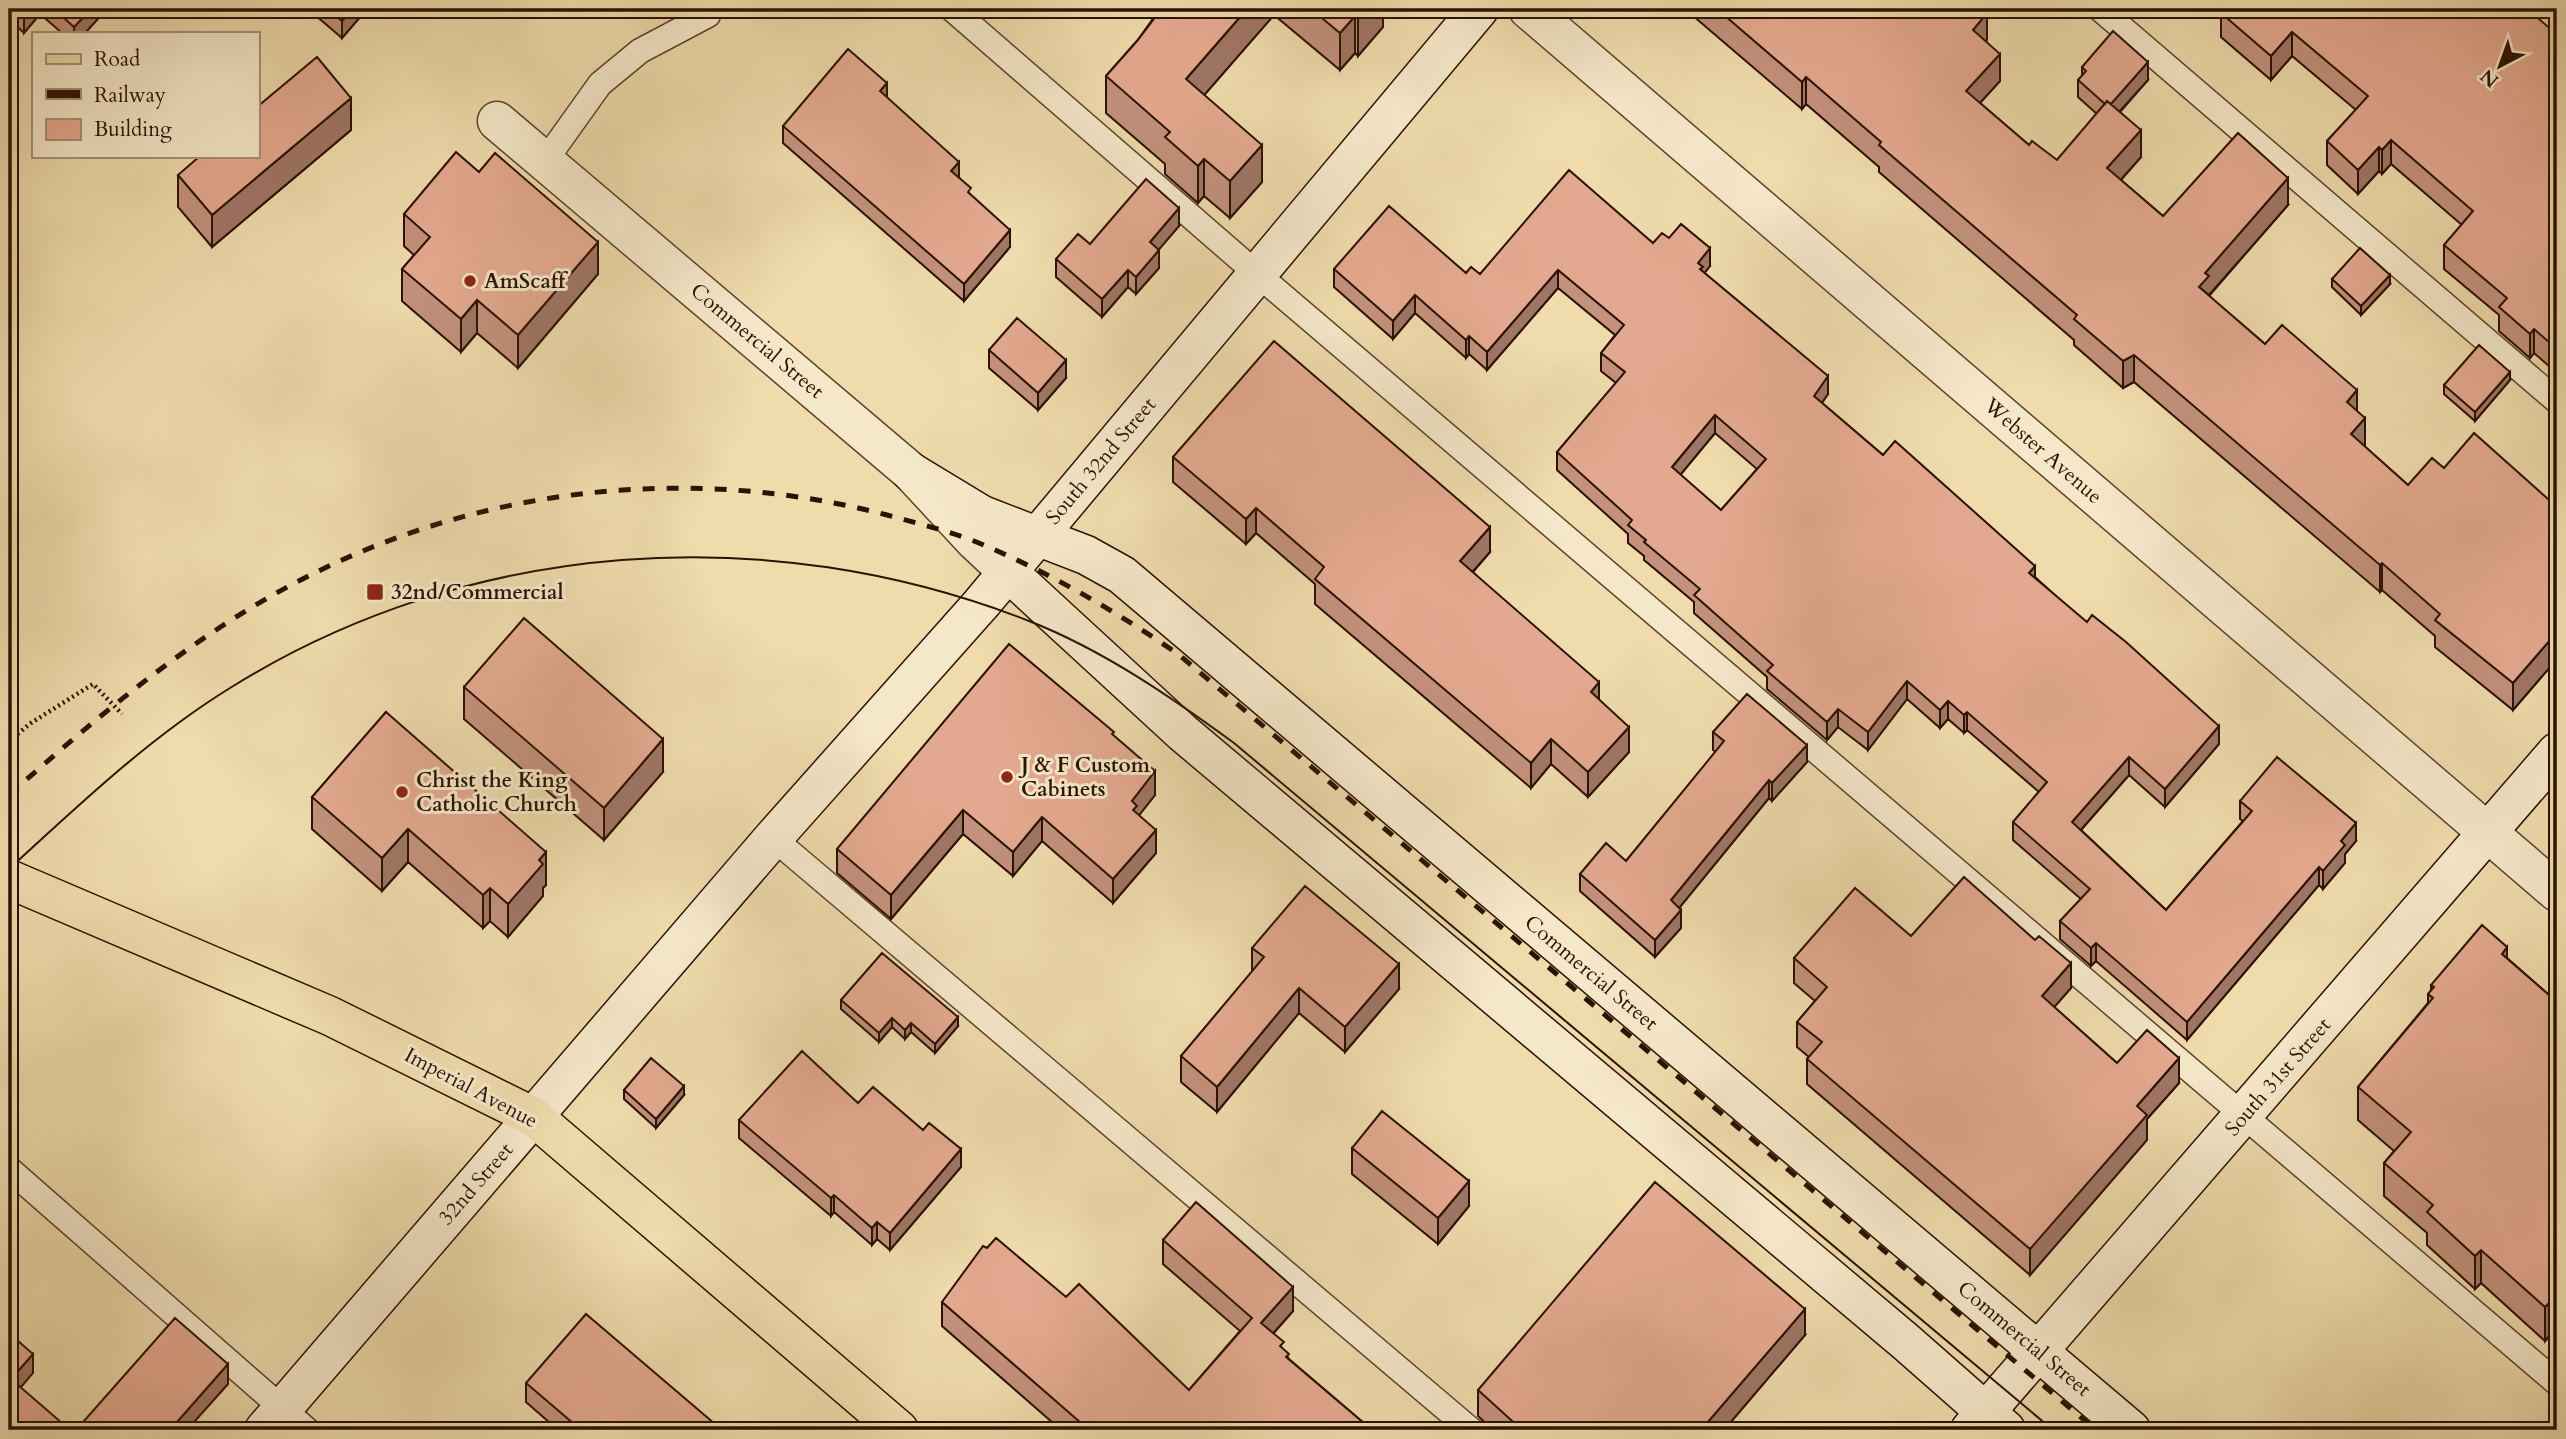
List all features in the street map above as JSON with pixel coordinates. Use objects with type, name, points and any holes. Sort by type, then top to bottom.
[{"type":"main road","name":"South 32nd Street","points":[[715,905],[1008,572],[1479,9]]},
{"type":"main road","name":"Webster Avenue","points":[[1528,9],[2557,892]]},
{"type":"main road","name":"Commercial Street","points":[[497,121],[911,472],[975,541],[1182,733],[1875,1315],[1989,1418]]},
{"type":"main road","name":"Commercial Street","points":[[911,472],[982,515],[1086,555],[1122,575],[2131,1430]]},
{"type":"main road","name":"South 31st Street","points":[[1989,1418],[2039,1352],[2557,752]]},
{"type":"main road","name":"Imperial Avenue","points":[[9,879],[330,1016],[534,1117],[900,1430]]},
{"type":"main road","name":"32nd Street","points":[[285,1423],[534,1117],[715,905]]},
{"type":"lane","points":[[952,9],[1256,273],[2557,1383]]},
{"type":"lane","points":[[2100,9],[2557,401]]},
{"type":"lane","points":[[545,161],[600,84],[640,51],[708,15]]},
{"type":"lane","points":[[773,838],[1471,1430]]},
{"type":"lane","points":[[9,1169],[285,1423]]},
{"type":"path","points":[[9,741],[31,723],[93,684],[122,714]]},
{"type":"building","points":[[16,9],[29,9],[24,15]]},
{"type":"building","points":[[54,9],[91,9],[74,27]]},
{"type":"building","points":[[328,9],[352,9],[342,21]]},
{"type":"building","points":[[1155,9],[1247,9],[1186,79],[1262,145],[1230,181],[1204,159],[1198,166],[1165,137],[1170,132],[1106,76],[1156,16],[1152,12]]},
{"type":"building","points":[[1311,9],[1367,9],[1358,19],[1355,16],[1340,33]]},
{"type":"building","points":[[1717,9],[1982,9],[1987,13],[1973,30],[2000,54],[1966,91],[2029,145],[2032,141],[2057,160],[2107,101],[2141,130],[2107,168],[2163,216],[2238,133],[2288,178],[2205,273],[2209,276],[2199,287],[2265,344],[2282,325],[2357,390],[2347,402],[2365,418],[2351,434],[2408,485],[2432,458],[2444,468],[2474,433],[2557,507],[2557,632],[2513,683],[2435,620],[2440,614],[2382,563],[2380,565],[2134,355],[2123,361],[2074,319],[2077,315],[1879,145],[1881,142],[1806,77],[1802,82]]},
{"type":"building","points":[[2225,9],[2528,9],[2557,35],[2557,349],[2534,329],[2530,334],[2499,307],[2507,298],[2444,245],[2473,211],[2391,140],[2382,150],[2379,147],[2358,170],[2327,141],[2368,96],[2292,32],[2271,56],[2221,13]]},
{"type":"building","points":[[2113,31],[2148,62],[2111,104],[2107,101],[2105,104],[2078,80],[2086,71],[2082,67]]},
{"type":"building","points":[[848,49],[887,83],[880,91],[959,162],[951,171],[971,188],[968,192],[1010,230],[964,284],[783,126]]},
{"type":"building","points":[[317,57],[351,98],[212,215],[178,175],[198,158],[259,158],[259,105]]},
{"type":"building","points":[[456,152],[479,172],[495,153],[598,242],[518,335],[477,300],[461,319],[402,269],[430,237],[404,214]]},
{"type":"building","points":[[1569,170],[1653,243],[1662,233],[1669,238],[1681,224],[1710,248],[1698,263],[1703,267],[1700,269],[1828,376],[1814,396],[1883,455],[1895,441],[2035,566],[2029,573],[2087,622],[2092,615],[2126,642],[2219,726],[2165,789],[2129,757],[2072,822],[2166,910],[2252,811],[2240,801],[2277,757],[2356,823],[2341,841],[2345,845],[2323,871],[2319,867],[2187,1022],[2096,943],[2091,948],[2060,921],[2090,889],[2013,822],[2047,782],[1967,712],[1964,715],[1948,701],[1940,710],[1907,681],[1868,732],[1838,709],[1827,722],[1767,671],[1773,665],[1694,595],[1700,589],[1644,542],[1646,540],[1628,525],[1632,520],[1557,452],[1625,372],[1601,353],[1624,325],[1558,270],[1487,352],[1469,336],[1466,340],[1415,295],[1393,321],[1334,269],[1389,206],[1466,273],[1471,267],[1480,274]],"holes":[[[1715,415],[1766,459],[1721,510],[1672,467]]]},
{"type":"building","points":[[1146,179],[1179,208],[1150,242],[1159,250],[1136,277],[1128,270],[1102,299],[1056,259],[1078,234],[1090,244]]},
{"type":"building","points":[[2360,248],[2390,275],[2361,306],[2332,279]]},
{"type":"building","points":[[1017,318],[1066,360],[1038,393],[989,350]]},
{"type":"building","points":[[1274,341],[1490,527],[1460,561],[1599,682],[1591,692],[1629,727],[1588,772],[1551,739],[1531,763],[1315,579],[1324,567],[1256,508],[1246,519],[1173,457]]},
{"type":"building","points":[[2479,345],[2510,372],[2475,412],[2444,385]]},
{"type":"building","points":[[524,618],[663,739],[604,808],[464,687]]},
{"type":"building","name":"J & F Custom Cabinets","points":[[1009,644],[1114,732],[1112,734],[1155,771],[1132,801],[1137,806],[1133,810],[1156,830],[1113,879],[1042,817],[1013,852],[963,810],[891,895],[837,849]]},
{"type":"building","points":[[1747,694],[1807,745],[1772,783],[1769,780],[1671,900],[1681,910],[1655,940],[1580,874],[1606,843],[1626,861],[1724,741],[1713,732]]},
{"type":"building","points":[[386,712],[546,852],[539,860],[543,864],[508,904],[490,888],[483,895],[408,829],[382,858],[312,797]]},
{"type":"building","points":[[1964,877],[2035,940],[2039,936],[2071,963],[2042,996],[2117,1063],[2147,1030],[2179,1058],[2137,1106],[2147,1115],[2030,1249],[1807,1059],[1822,1042],[1797,1022],[1827,987],[1794,958],[1855,888],[1911,936]]},
{"type":"building","points":[[1305,886],[1399,964],[1345,1027],[1299,988],[1217,1087],[1181,1056],[1264,957],[1252,948]]},
{"type":"building","points":[[2482,925],[2507,947],[2502,954],[2557,1002],[2557,1306],[2552,1300],[2545,1307],[2481,1250],[2475,1256],[2427,1212],[2433,1205],[2384,1163],[2411,1132],[2358,1087],[2433,998],[2428,994],[2434,987],[2431,985]]},
{"type":"building","points":[[882,953],[958,1017],[935,1044],[911,1023],[905,1030],[892,1018],[879,1033],[841,1000]]},
{"type":"building","points":[[802,1051],[858,1103],[873,1087],[923,1130],[929,1123],[961,1149],[890,1233],[877,1222],[872,1228],[834,1195],[831,1198],[739,1120]]},
{"type":"building","points":[[651,1058],[684,1086],[656,1119],[624,1090]]},
{"type":"building","points":[[1382,1111],[1469,1181],[1438,1218],[1352,1148]]},
{"type":"building","points":[[1655,1182],[1805,1309],[1701,1430],[1522,1430],[1478,1390]]},
{"type":"building","points":[[1196,1202],[1293,1287],[1261,1323],[1284,1342],[1280,1346],[1289,1354],[1286,1357],[1372,1430],[1089,1430],[942,1302],[983,1246],[987,1248],[996,1238],[1066,1297],[1079,1284],[1189,1390],[1252,1318],[1163,1240]]},
{"type":"building","points":[[586,1314],[722,1430],[581,1430],[526,1383]]},
{"type":"building","points":[[175,1318],[228,1364],[170,1430],[76,1430]]},
{"type":"building","points":[[9,1333],[33,1354],[11,1379],[70,1430],[9,1430]]},
{"type":"tram line","points":[[9,869],[143,750],[230,688],[323,638],[419,600],[519,574],[622,560],[725,558],[828,567],[930,588],[1029,621],[1083,646],[1161,692],[1234,743],[2053,1430]]},
{"type":"railway","points":[[9,795],[110,708],[218,628],[295,583],[364,550],[436,525],[509,506],[584,494],[660,488],[736,490],[812,499],[941,530],[1001,552],[1053,578],[1178,654],[2096,1430]]},
{"type":"place","name":"AmScaff","points":[[470,281]]},
{"type":"place","name":"32nd/Commercial","points":[[375,592]]},
{"type":"place","name":"J & F Custom Cabinets","points":[[1007,777]]},
{"type":"place","name":"Christ the King Catholic Church","points":[[402,792]]}]
